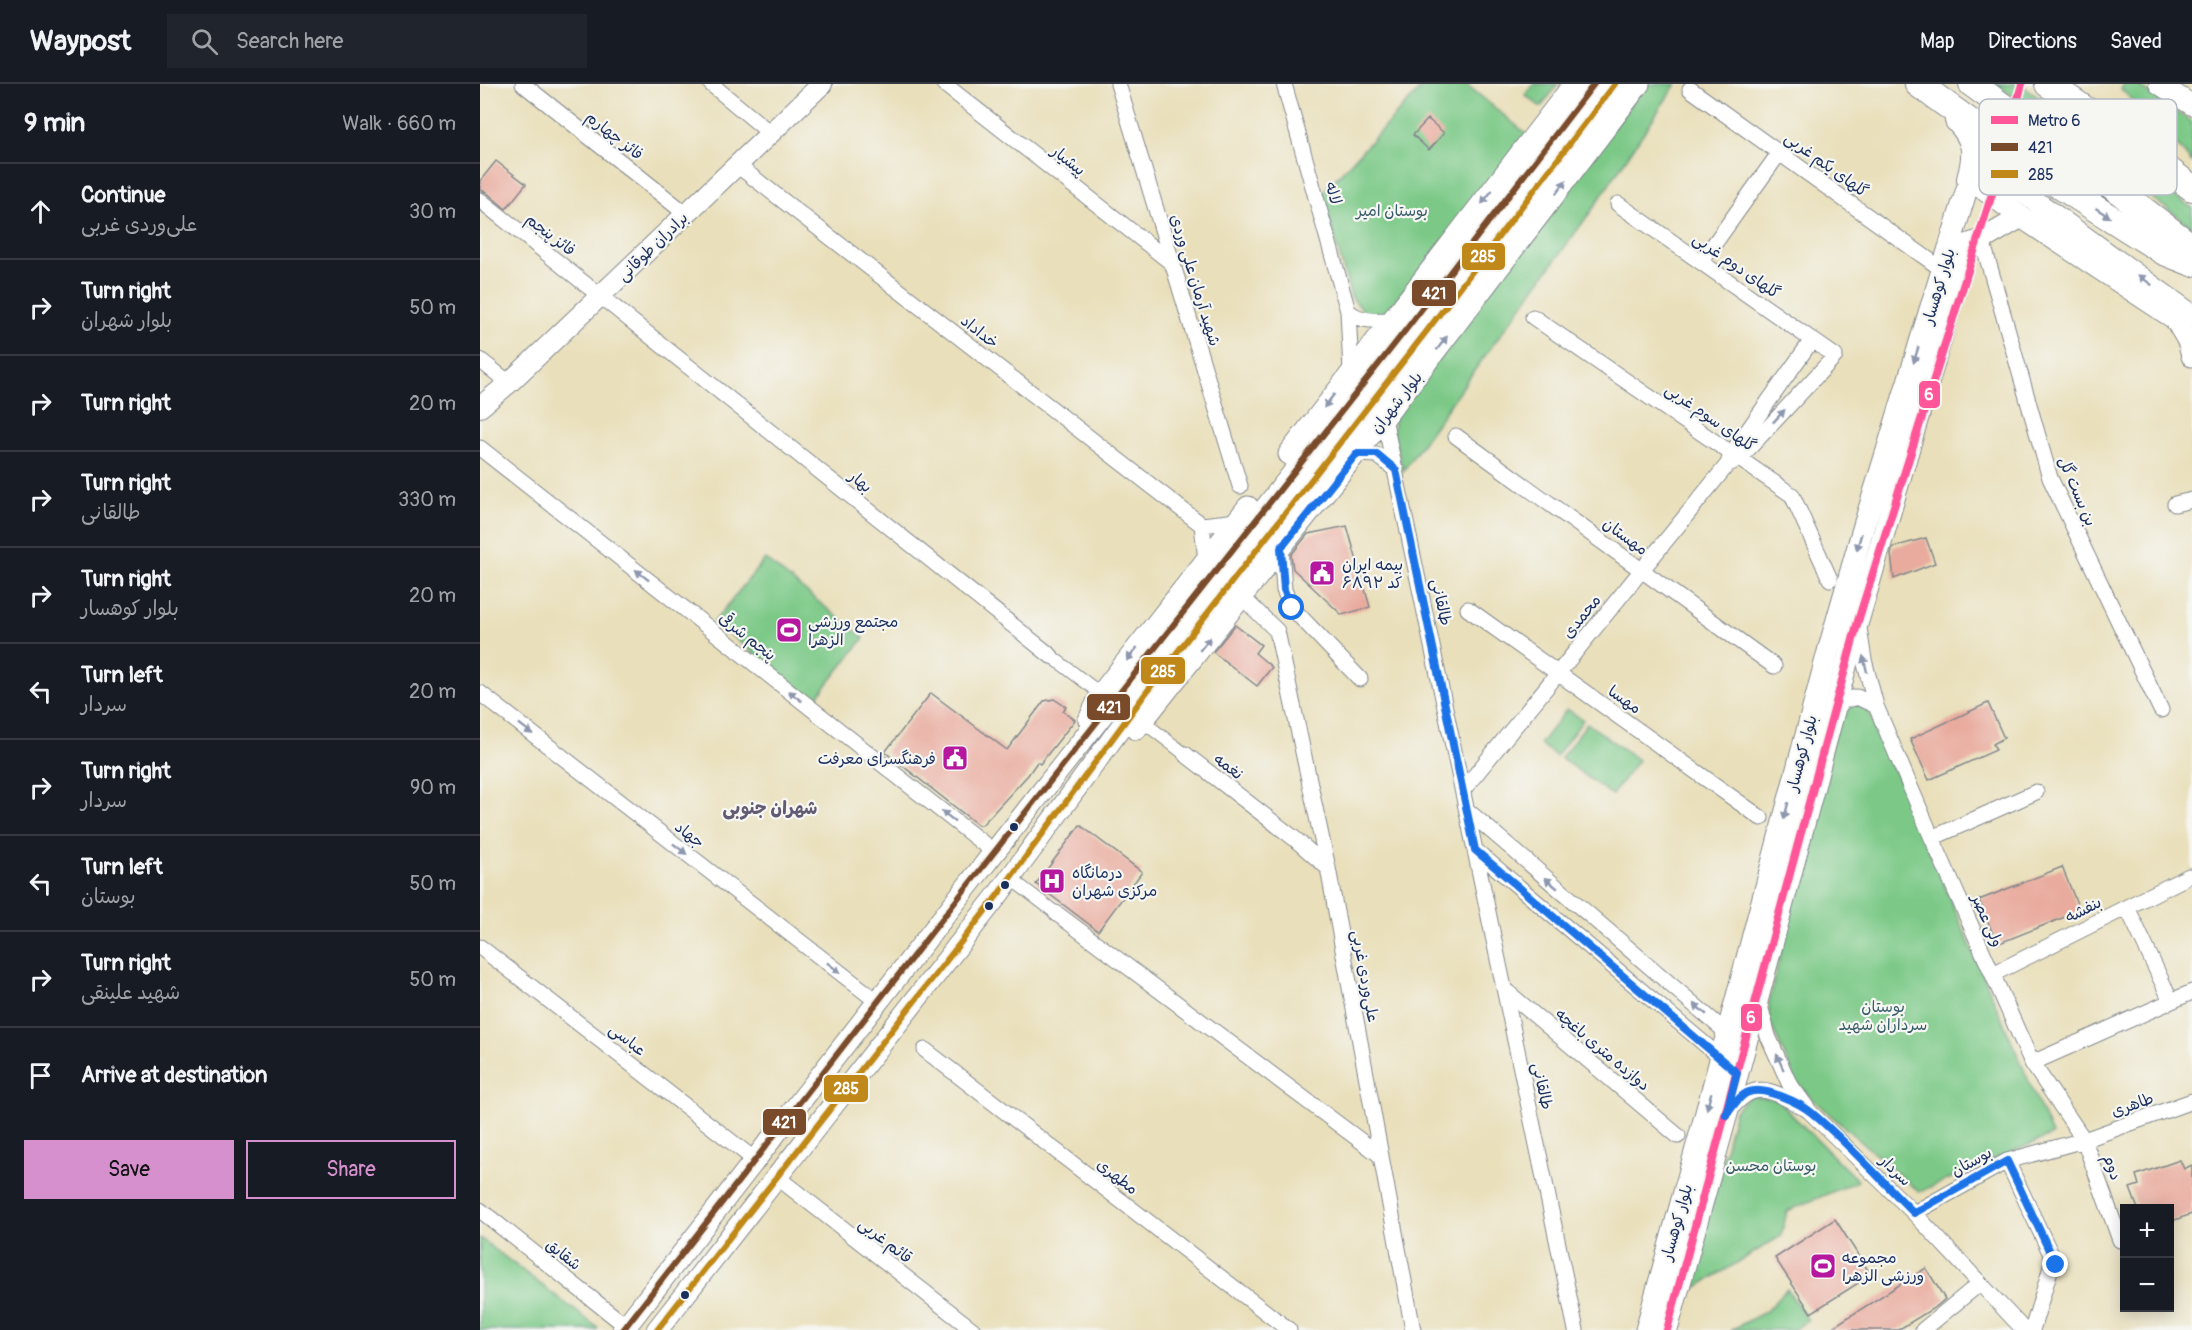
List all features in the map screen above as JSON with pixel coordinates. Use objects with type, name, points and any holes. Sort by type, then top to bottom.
[{"type":"highway","points":[[1918,84],[1979,129]]},
{"type":"highway","points":[[1972,84],[1993,99]]},
{"type":"highway","points":[[2048,84],[2070,99]]},
{"type":"highway","points":[[2073,84],[2088,99]]},
{"type":"highway","points":[[1942,102],[1964,126],[1975,146],[1975,160],[1970,179]]},
{"type":"highway","points":[[2177,177],[2192,188]]},
{"type":"highway","points":[[2074,195],[2164,252],[2192,264]]},
{"type":"highway","points":[[2124,195],[2192,247]]},
{"type":"main road","points":[[1077,747],[1101,694],[1574,84]]},
{"type":"main road","points":[[625,1328],[994,852],[1408,327],[1594,84]]},
{"type":"main road","name":"بلوار شهران","points":[[657,1330],[1011,878],[1154,682],[1615,84]]},
{"type":"main road","name":"بلوار شهران","points":[[1094,763],[1122,746],[1242,597],[1384,418],[1640,84]]},
{"type":"main road","points":[[1970,179],[1979,178]]},
{"type":"main road","points":[[1970,179],[1979,186]]},
{"type":"main road","name":"بلوار کوهسار","points":[[1667,1330],[1858,621],[1968,241],[1970,179]]},
{"type":"main road","points":[[1991,195],[2021,217],[2186,319]]},
{"type":"main road","points":[[2026,195],[2186,319],[2192,356]]},
{"type":"main road","points":[[1968,241],[2021,217]]},
{"type":"main road","name":"بلوار کوهسار","points":[[1646,1330],[1862,532],[1943,270],[1968,241]]},
{"type":"street","name":"فائز چهارم","points":[[523,84],[686,214]]},
{"type":"street","points":[[711,84],[770,133]]},
{"type":"street","name":"برادران طوقانی","points":[[480,407],[509,383],[822,84]]},
{"type":"street","name":"پیشیار","points":[[944,84],[1173,264]]},
{"type":"street","name":"شهید آرمان علی وردی","points":[[1118,84],[1240,486]]},
{"type":"street","name":"لاله","points":[[1284,84],[1348,311],[1352,371]]},
{"type":"street","points":[[2158,84],[2192,105]]},
{"type":"street","name":"گلهای یکم غربی","points":[[1690,89],[1943,270]]},
{"type":"street","points":[[1702,261],[1780,152]]},
{"type":"street","name":"خداداد","points":[[736,165],[1207,524]]},
{"type":"street","name":"فائز پنجم","points":[[480,200],[600,296]]},
{"type":"street","name":"گلهای دوم غربی","points":[[1618,204],[1835,356],[1733,459]]},
{"type":"street","name":"بن بست گل","points":[[1968,241],[2050,478],[2161,710]]},
{"type":"street","name":"بهار","points":[[600,296],[1101,694]]},
{"type":"street","points":[[1348,311],[1364,320],[1393,320]]},
{"type":"street","name":"گلهای سوم غربی","points":[[1533,317],[1733,459],[1792,495],[1830,579]]},
{"type":"street","points":[[1733,459],[1812,340]]},
{"type":"street","points":[[480,360],[509,383]]},
{"type":"street","name":"طالقانی","points":[[1384,418],[1576,1330]]},
{"type":"street","name":"مهستان","points":[[1456,436],[1774,666]]},
{"type":"street","name":"پنجم شرقی","points":[[480,448],[994,852]]},
{"type":"street","points":[[1356,454],[1377,454],[1396,470]]},
{"type":"street","name":"محمدی","points":[[1463,790],[1733,459]]},
{"type":"street","points":[[2175,504],[2192,500]]},
{"type":"street","points":[[1206,560],[1207,524],[1237,521]]},
{"type":"street","points":[[1281,548],[1284,590],[1292,608],[1360,679]]},
{"type":"street","points":[[1242,597],[1277,631],[1300,617]]},
{"type":"street","name":"مهسا","points":[[1468,609],[1761,818]]},
{"type":"street","name":"ولی عصر","points":[[1858,621],[1864,660],[1876,706],[1932,838],[2032,1063],[2084,1140]]},
{"type":"street","name":"علی‌وردی غربی","points":[[1277,631],[1328,868],[1413,1330]]},
{"type":"street","name":"جهاد","points":[[480,693],[878,1002]]},
{"type":"street","points":[[1833,714],[1838,706],[1849,698],[1863,698],[1876,706]]},
{"type":"street","name":"نغمه","points":[[1142,721],[1295,838],[1328,868]]},
{"type":"street","points":[[1932,838],[2036,792]]},
{"type":"street","points":[[1467,811],[1744,1047]]},
{"type":"street","points":[[1295,838],[1319,826]]},
{"type":"street","points":[[1475,850],[1737,1073]]},
{"type":"street","name":"بنفشه","points":[[1993,974],[2189,876]]},
{"type":"street","points":[[1011,878],[1381,1156]]},
{"type":"street","points":[[2127,907],[2171,1001]]},
{"type":"street","name":"عباسی","points":[[480,946],[755,1160]]},
{"type":"street","name":"دوازده متری باغچه","points":[[1505,990],[1678,1136]]},
{"type":"street","points":[[2032,1063],[2192,992]]},
{"type":"street","name":"سردار","points":[[1758,996],[1768,1036],[1790,1083],[1810,1112],[1914,1213],[2024,1330]]},
{"type":"street","name":"مطهری","points":[[925,1050],[1289,1330]]},
{"type":"street","name":"سردار","points":[[1726,1115],[1740,1097],[1748,1092],[1759,1090],[1779,1096],[1810,1112]]},
{"type":"street","name":"طاهری","points":[[2084,1140],[2192,1101]]},
{"type":"street","name":"بوستان","points":[[1914,1213],[2007,1161],[2084,1140]]},
{"type":"street","name":"دوم","points":[[2084,1140],[2120,1240]]},
{"type":"street","points":[[2007,1161],[2053,1266],[2032,1330]]},
{"type":"street","name":"قائم غربی","points":[[777,1178],[973,1330]]},
{"type":"street","name":"شقایق","points":[[480,1210],[625,1328]]},
{"type":"street","points":[[1923,1330],[1979,1284]]},
{"type":"green space","name":"بوستان امیر","points":[[1425,84],[1466,84],[1529,136],[1383,316],[1366,313],[1351,297],[1322,193]]},
{"type":"green space","points":[[1534,84],[1558,84],[1541,107],[1525,95]]},
{"type":"green space","points":[[1646,84],[1676,84],[1592,210],[1403,471],[1393,432],[1395,414]]},
{"type":"green space","points":[[1996,84],[2020,84],[2041,99],[2017,99]]},
{"type":"green space","points":[[2124,84],[2136,84],[2158,99],[2131,99],[2121,89]]},
{"type":"green space","points":[[2177,112],[2192,122],[2192,162],[2177,145]]},
{"type":"green space","points":[[2148,195],[2174,195],[2192,208],[2192,227]]},
{"type":"green space","name":"مجتمع ورزشی الزهرا","points":[[765,559],[864,638],[814,701],[714,622]]},
{"type":"green space","name":"بوستان سرداران شهید","points":[[1852,703],[1868,708],[2052,1135],[1919,1192],[1812,1099],[1796,1081],[1769,1020],[1769,1002],[1819,790],[1840,715]]},
{"type":"green space","points":[[1567,709],[1583,720],[1556,756],[1540,744]]},
{"type":"green space","points":[[1587,723],[1638,760],[1612,795],[1561,758]]},
{"type":"green space","name":"بوستان محسن","points":[[1751,1095],[1777,1100],[1858,1181],[1787,1211],[1781,1236],[1689,1292],[1735,1110]]},
{"type":"green space","points":[[480,1238],[598,1328],[596,1330],[480,1330]]},
{"type":"green space","points":[[1787,1289],[1808,1320],[1793,1330],[1731,1330],[1765,1312]]},
{"type":"building","points":[[1428,119],[1444,133],[1429,150],[1413,135]]},
{"type":"building","points":[[496,161],[526,184],[506,209],[486,192],[480,190],[480,181]]},
{"type":"building","points":[[1347,526],[1370,607],[1342,615],[1293,569],[1291,555],[1308,534]]},
{"type":"building","points":[[1926,538],[1935,563],[1894,579],[1891,554],[1893,547]]},
{"type":"building","points":[[1235,625],[1261,645],[1255,653],[1272,667],[1257,686],[1213,652]]},
{"type":"building","name":"فرهنگسرای معرفت","points":[[931,693],[1007,750],[1044,701],[1054,699],[1066,707],[1063,711],[1075,720],[1040,764],[1037,762],[982,825],[978,825],[885,752]]},
{"type":"building","points":[[1988,703],[2004,738],[1993,744],[1996,750],[1929,780],[1910,739]]},
{"type":"building","points":[[1080,825],[1142,872],[1098,931],[1036,884]]},
{"type":"building","points":[[2062,867],[2080,911],[1997,944],[1979,900]]},
{"type":"building","points":[[2180,1160],[2184,1169],[2192,1165],[2192,1214],[2174,1220],[2174,1204],[2136,1204],[2130,1188],[2139,1185],[2136,1175]]},
{"type":"building","name":"مجموعه ورزشی الزهرا","points":[[1835,1219],[1871,1275],[1811,1313],[1775,1258]]},
{"type":"building","points":[[1926,1268],[1945,1299],[1937,1306],[1898,1330],[1828,1330]]},
{"type":"metro line","name":"6","points":[[2018,99],[2022,84]]},
{"type":"metro line","name":"6","points":[[1667,1330],[1858,621],[1992,195]]},
{"type":"transit line","name":"421","points":[[623,1330],[966,888],[1408,327],[1594,84]]},
{"type":"transit line","name":"285","points":[[657,1330],[997,896],[1154,682],[1615,84]]},
{"type":"place","name":"بیمه ایران کد ۶۸۹۲","points":[[1322,573]]},
{"type":"place","name":"مجتمع ورزشی الزهرا","points":[[789,630]]},
{"type":"place","name":"فرهنگسرای معرفت","points":[[955,758]]},
{"type":"place","name":"درمانگاه مرکزی شهران","points":[[1052,881]]},
{"type":"place","name":"مجموعه ورزشی الزهرا","points":[[1823,1266]]},
{"type":"district","name":"شهران جنوبی","points":[[770,808]]},
{"type":"route","points":[[1292,608],[1284,590],[1281,548],[1356,454],[1377,454],[1396,470],[1475,850],[1737,1073],[1726,1115],[1740,1097],[1748,1092],[1759,1090],[1779,1096],[1810,1112],[1914,1213],[2007,1161],[2056,1265]]}]
